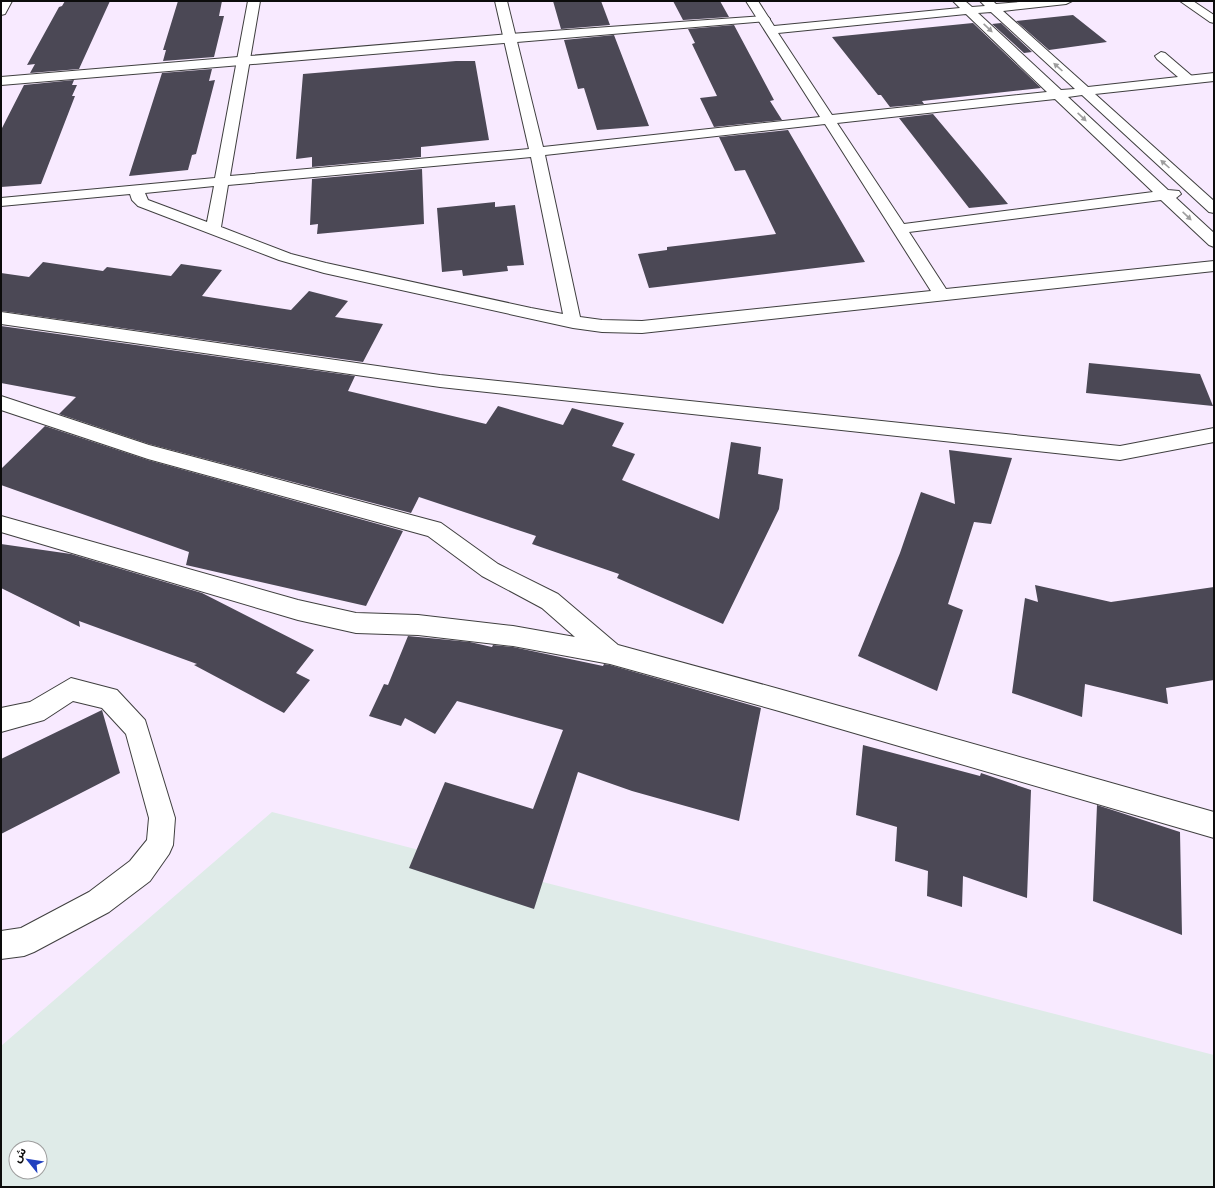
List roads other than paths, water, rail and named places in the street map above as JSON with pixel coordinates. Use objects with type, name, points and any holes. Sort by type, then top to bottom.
[{"type":"street","points":[[1,12],[6,1]]},
{"type":"street","points":[[213,230],[254,1]]},
{"type":"street","points":[[501,1],[537,152],[573,322]]},
{"type":"street","points":[[752,1],[942,295]]},
{"type":"street","points":[[959,1],[1214,242]]},
{"type":"street","points":[[1,81],[510,38],[970,11],[990,4],[1066,1]]},
{"type":"street","points":[[1186,1],[1214,20]]},
{"type":"street","points":[[990,4],[1214,209]]},
{"type":"street","points":[[1161,56],[1189,80]]},
{"type":"street","points":[[1,202],[137,191],[537,152],[1214,77]]},
{"type":"street","points":[[137,191],[140,202],[285,257],[324,268],[531,314],[602,326],[642,327],[1214,266]]},
{"type":"street","points":[[900,229],[1195,191]]},
{"type":"street","points":[[1,318],[440,381],[1120,453],[1214,435]]},
{"type":"street","points":[[1,403],[148,452],[434,529],[490,570],[550,601],[611,654]]},
{"type":"street","points":[[1,524],[298,610],[356,623],[418,625],[506,635],[611,654],[779,700],[1214,825]]},
{"type":"street","points":[[1,720],[35,712],[71,689],[109,698],[136,728],[162,818],[160,845],[140,871],[99,902],[24,942],[1,945]]}]
